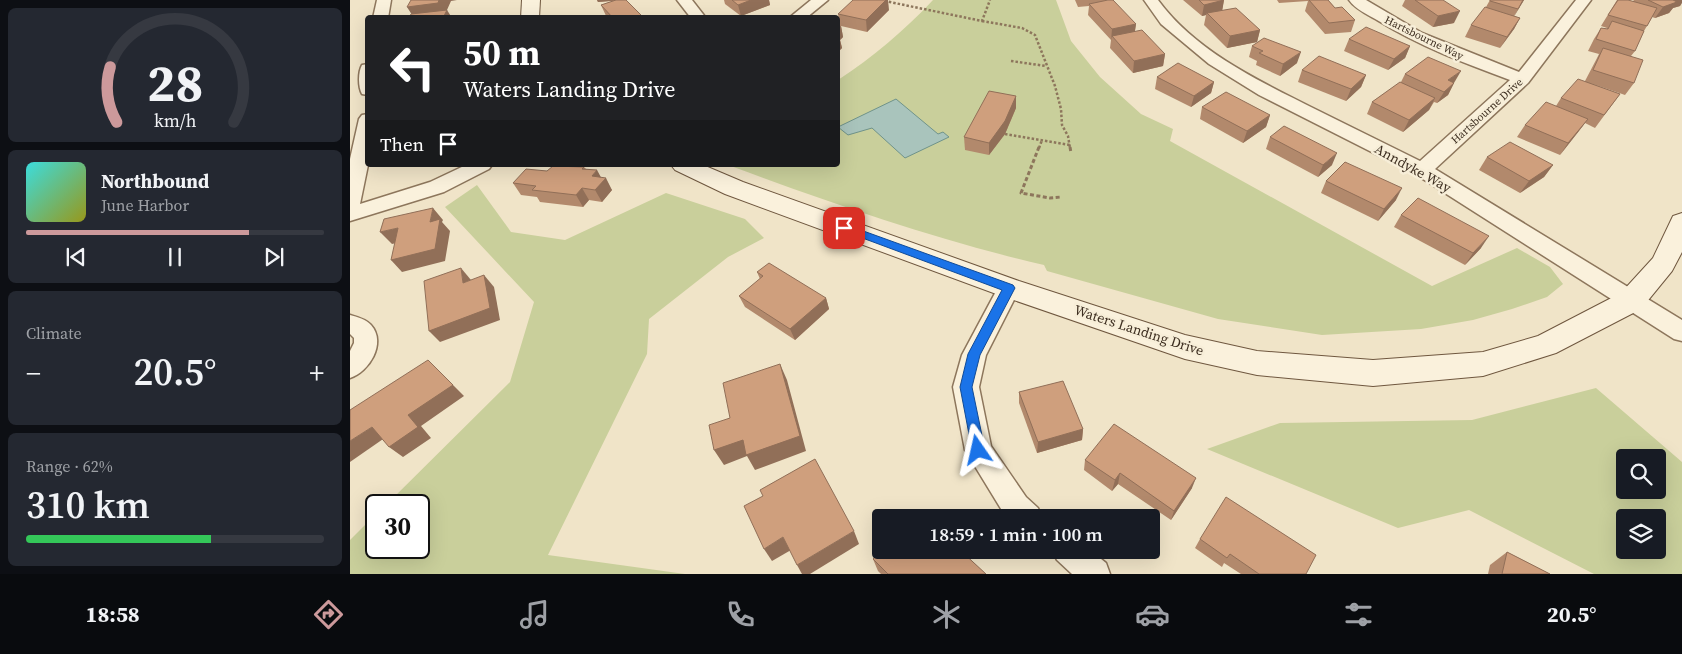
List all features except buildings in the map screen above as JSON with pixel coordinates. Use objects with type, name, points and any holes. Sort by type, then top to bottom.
[{"type":"street","points":[[381,15],[384,0]]},
{"type":"street","points":[[530,15],[531,0]]},
{"type":"street","points":[[684,0],[696,15]]},
{"type":"street","points":[[800,15],[821,0]]},
{"type":"street","name":"Anndyke Way","points":[[1151,0],[1166,21],[1215,61],[1265,91],[1422,170],[1682,332]]},
{"type":"street","name":"Hartsbourne Way","points":[[1356,0],[1385,21],[1442,49],[1522,79]]},
{"type":"street","name":"Hartsbourne Drive","points":[[1422,170],[1522,79],[1584,0]]},
{"type":"street","points":[[350,204],[365,133]]},
{"type":"street","points":[[350,214],[437,187],[478,167]]},
{"type":"street","name":"Waters Landing Drive","points":[[687,167],[734,188],[1009,288],[1185,348],[1257,363],[1374,373],[1482,364],[1546,345],[1631,301],[1664,264],[1682,222]]},
{"type":"street","points":[[1009,288],[974,354],[966,387],[978,450],[1018,509]]},
{"type":"street","points":[[350,324],[359,326],[365,332],[367,341],[364,351],[350,368]]},
{"type":"street","points":[[1077,559],[1095,574]]},
{"type":"path","points":[[880,0],[1030,31],[1035,35],[1054,86],[1061,109],[1062,124],[1068,136],[1071,153]]},
{"type":"path","points":[[982,21],[990,0]]},
{"type":"path","points":[[1011,61],[1046,66]]},
{"type":"path","points":[[1005,134],[1070,144]]},
{"type":"path","points":[[1042,140],[1021,193],[1050,198],[1061,197]]},
{"type":"green space","points":[[933,0],[1056,0],[1071,41],[1100,77],[1141,114],[1173,129],[1170,141],[1432,286],[1517,248],[1550,267],[1563,284],[1547,297],[1473,320],[1421,329],[1322,335],[1218,319],[1047,271],[1044,265],[884,220],[734,167],[840,167],[840,79],[888,43]]},
{"type":"green space","points":[[477,185],[511,232],[565,240],[666,193],[745,219],[764,238],[728,257],[649,319],[647,354],[548,555],[685,574],[350,574],[350,540],[365,525],[365,559],[430,559],[430,494],[397,494],[510,382],[534,302],[445,207]]},
{"type":"green space","points":[[1596,388],[1682,462],[1682,574],[1594,574],[1469,510],[1398,528],[1207,449],[1280,423],[1472,420]]},
{"type":"water","points":[[896,99],[938,134],[943,132],[949,137],[905,158],[872,128],[848,135],[840,129],[840,126]]},
{"type":"route","points":[[844,228],[1009,288],[974,354],[966,387],[978,450]]}]
